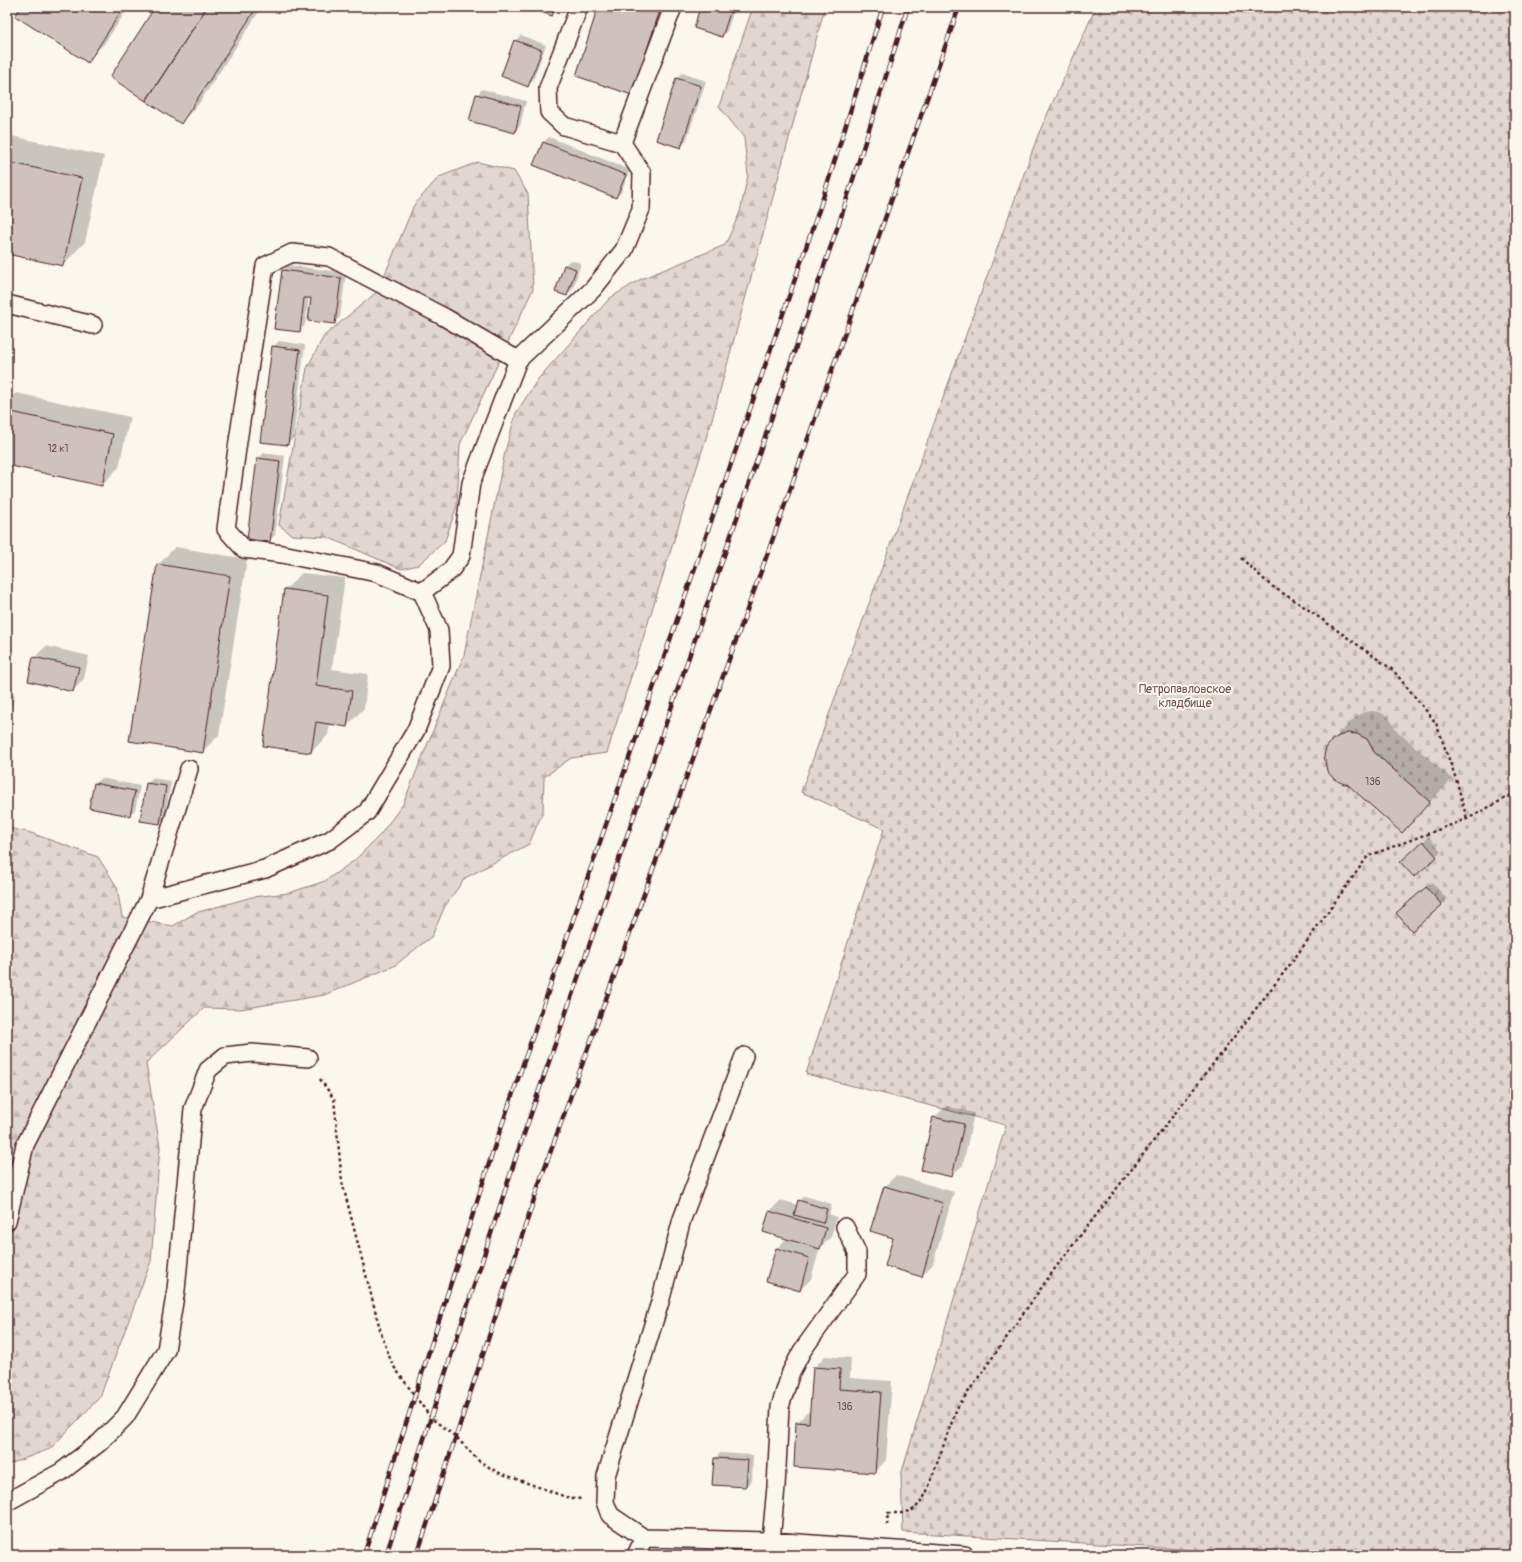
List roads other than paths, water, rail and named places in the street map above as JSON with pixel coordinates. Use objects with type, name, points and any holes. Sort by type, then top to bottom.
[{"type":"lane","points":[[422,592],[450,571],[461,556],[471,483],[518,360],[592,289],[624,250],[641,209],[642,173],[622,143],[564,126],[549,112],[548,88],[579,7]]},
{"type":"lane","points":[[622,143],[673,7]]},
{"type":"lane","points":[[149,899],[265,869],[330,840],[367,812],[416,730],[441,666],[439,630],[422,592],[377,573],[244,548],[226,529],[239,433],[265,266],[292,253],[329,258],[444,317],[518,360]]},
{"type":"lane","points":[[7,304],[93,325]]},
{"type":"lane","points":[[7,1221],[25,1144],[149,899],[189,769]]},
{"type":"lane","points":[[7,1502],[61,1472],[99,1443],[125,1417],[166,1350],[176,1290],[193,1109],[208,1070],[225,1056],[252,1053],[308,1058]]},
{"type":"lane","points":[[744,1056],[682,1219],[660,1302],[606,1476],[605,1502],[610,1515],[644,1538],[771,1541],[965,1555]]},
{"type":"lane","points":[[771,1541],[776,1487],[780,1407],[791,1372],[802,1351],[857,1274],[857,1252],[845,1227]]},
{"type":"lane","points":[[636,1555],[644,1538]]},
{"type":"railway","points":[[364,1555],[495,1145],[820,207],[883,7]]},
{"type":"railway","points":[[386,1555],[516,1157],[841,217],[908,7]]},
{"type":"railway","points":[[417,1555],[541,1178],[776,530],[959,7]]},
{"type":"park label","name":"Петропавловское кладбище","points":[[1185,696]]}]
